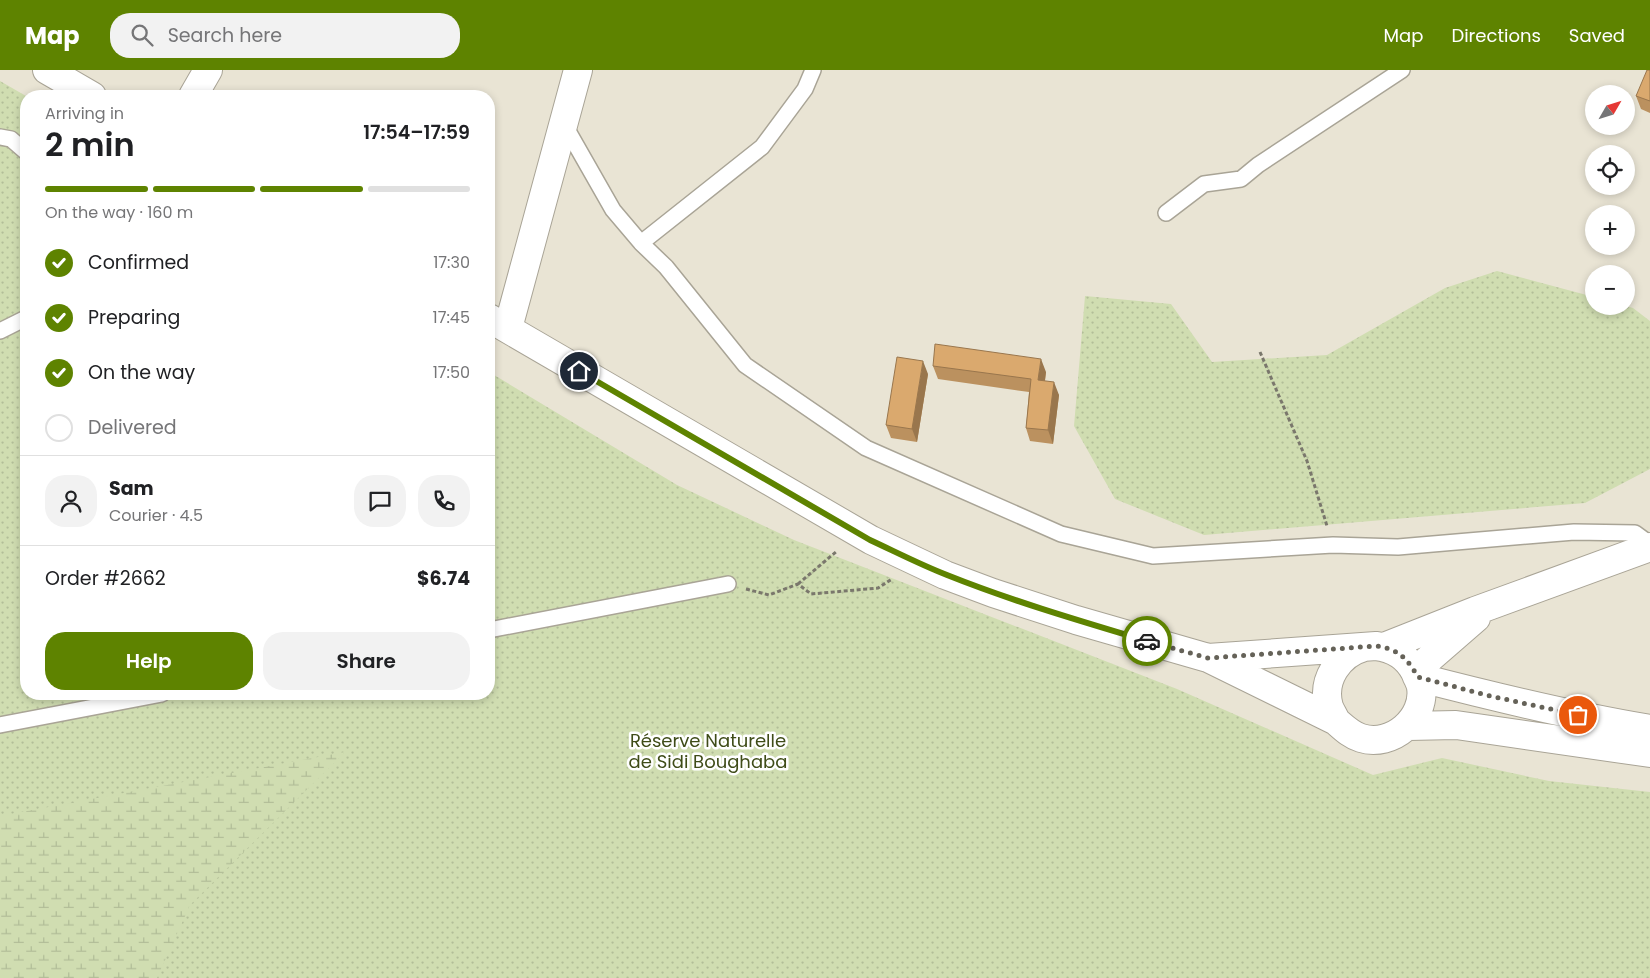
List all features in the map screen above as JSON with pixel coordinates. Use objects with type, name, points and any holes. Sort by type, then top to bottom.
[{"type":"street","points":[[47,70],[82,90]]},
{"type":"street","points":[[196,90],[208,70]]},
{"type":"street","points":[[578,70],[563,124],[498,323],[593,380],[859,533],[918,562],[993,593],[1076,620],[1208,658],[1336,721],[1348,732],[1363,739],[1379,740],[1394,736],[1408,726],[1417,713],[1421,701],[1421,686],[1409,662],[1397,652],[1380,646],[1363,647],[1352,651],[1339,661],[1331,673],[1327,690],[1329,706],[1336,721]]},
{"type":"street","points":[[1208,658],[1380,646],[1650,545]]},
{"type":"street","points":[[1416,674],[1490,606]]},
{"type":"street","points":[[1416,674],[1518,702],[1650,729]]},
{"type":"street","points":[[1408,726],[1456,725],[1650,753]]},
{"type":"lane","points":[[641,243],[762,147],[805,89],[813,70]]},
{"type":"lane","points":[[1166,213],[1204,184],[1241,179],[1258,165],[1402,70]]},
{"type":"lane","points":[[563,124],[613,210],[641,243],[666,267],[745,365],[866,448],[1061,534],[1152,556],[1333,545],[1398,547],[1574,532],[1635,533],[1650,545]]},
{"type":"lane","points":[[0,136],[11,139],[20,147]]},
{"type":"lane","points":[[0,331],[20,321]]},
{"type":"lane","points":[[495,629],[728,584]]},
{"type":"lane","points":[[0,725],[131,700]]},
{"type":"path","points":[[1260,352],[1306,461],[1333,545]]},
{"type":"path","points":[[728,584],[769,595],[798,584],[859,533]]},
{"type":"path","points":[[798,584],[811,594],[878,588],[918,562]]},
{"type":"green space","name":"Réserve Naturelle de Sidi Boughaba","points":[[0,81],[20,93],[20,700],[495,700],[495,376],[677,485],[794,540],[1177,689],[1373,775],[1442,758],[1549,781],[1650,792],[1650,978],[0,978]]},
{"type":"green space","points":[[1497,271],[1585,295],[1585,315],[1635,315],[1635,310],[1650,321],[1650,469],[1585,503],[1204,535],[1115,499],[1074,426],[1085,296],[1171,304],[1212,362],[1327,355],[1445,288]]},
{"type":"green space","points":[[345,752],[190,905],[157,978],[0,978],[0,816]]},
{"type":"building","points":[[1647,70],[1650,70],[1650,101],[1636,96]]},
{"type":"building","points":[[935,344],[1041,359],[1038,380],[1054,382],[1048,430],[1026,428],[1031,379],[933,366]]},
{"type":"building","points":[[897,357],[923,361],[912,429],[886,425]]},
{"type":"way so far","points":[[1147,641],[1208,658],[1384,647],[1397,652],[1409,662],[1418,677],[1490,696],[1578,715]]},
{"type":"route","points":[[579,371],[886,548],[946,575],[993,593],[1147,641]]}]
